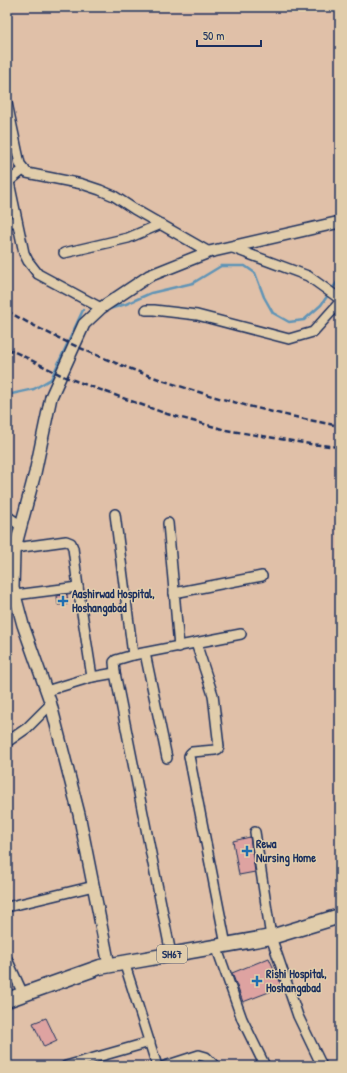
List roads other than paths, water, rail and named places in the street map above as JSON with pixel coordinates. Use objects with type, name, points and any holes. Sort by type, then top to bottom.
[{"type":"main road","name":"SH67","points":[[7,1000],[100,967],[271,937],[340,916]]},
{"type":"street","points":[[7,103],[20,164],[24,170],[31,174],[82,184],[114,196],[209,252]]},
{"type":"street","points":[[7,149],[17,147]]},
{"type":"street","points":[[24,170],[8,182],[24,253],[28,261],[38,274],[101,308]]},
{"type":"street","points":[[7,223],[17,221]]},
{"type":"street","points":[[110,965],[79,814],[51,704],[23,625],[13,588],[15,548],[35,473],[51,397],[84,324],[101,308],[149,276],[209,252],[340,222]]},
{"type":"street","points":[[64,253],[128,238],[161,224]]},
{"type":"street","points":[[146,310],[198,315],[289,339],[313,332],[339,299],[308,276],[230,247]]},
{"type":"street","points":[[115,514],[134,655]]},
{"type":"street","points":[[7,516],[21,526]]},
{"type":"street","points":[[168,523],[179,647]]},
{"type":"street","points":[[15,548],[66,541],[71,543],[73,548],[92,677]]},
{"type":"street","points":[[174,593],[262,576]]},
{"type":"street","points":[[15,595],[78,587]]},
{"type":"street","points":[[171,954],[114,665],[116,660],[134,655],[241,634]]},
{"type":"street","points":[[196,643],[213,695],[219,746],[218,749],[215,750],[192,752],[189,756],[221,945],[242,1019],[265,1066]]},
{"type":"street","points":[[145,653],[167,758]]},
{"type":"street","points":[[46,691],[92,677],[115,672]]},
{"type":"street","points":[[7,742],[27,728],[51,704]]},
{"type":"street","points":[[255,832],[271,937],[298,1016],[322,1066]]},
{"type":"street","points":[[7,907],[94,886]]},
{"type":"street","points":[[7,959],[23,994]]},
{"type":"street","points":[[124,962],[157,1066]]},
{"type":"street","points":[[66,1066],[96,1062],[150,1042]]},
{"type":"street","points":[[165,1066],[199,1055],[206,1057],[215,1066]]},
{"type":"waterway","points":[[106,310],[126,304],[151,293],[193,283],[221,266],[245,266],[255,273],[264,297],[273,313],[289,322],[304,320],[321,305],[340,278]]},
{"type":"waterway","points":[[7,395],[34,389],[51,379],[83,310]]},
{"type":"railway","points":[[7,311],[46,332],[86,350],[169,382],[211,396],[340,426]]},
{"type":"railway","points":[[7,348],[65,377],[167,414],[226,430],[310,444],[340,447]]},
{"type":"place","name":"Aashirwad Hospital, Hoshangabad","points":[[63,601]]},
{"type":"place","name":"Rewa Nursing Home","points":[[247,851]]},
{"type":"place","name":"Rishi Hospital, Hoshangabad","points":[[257,981]]}]
